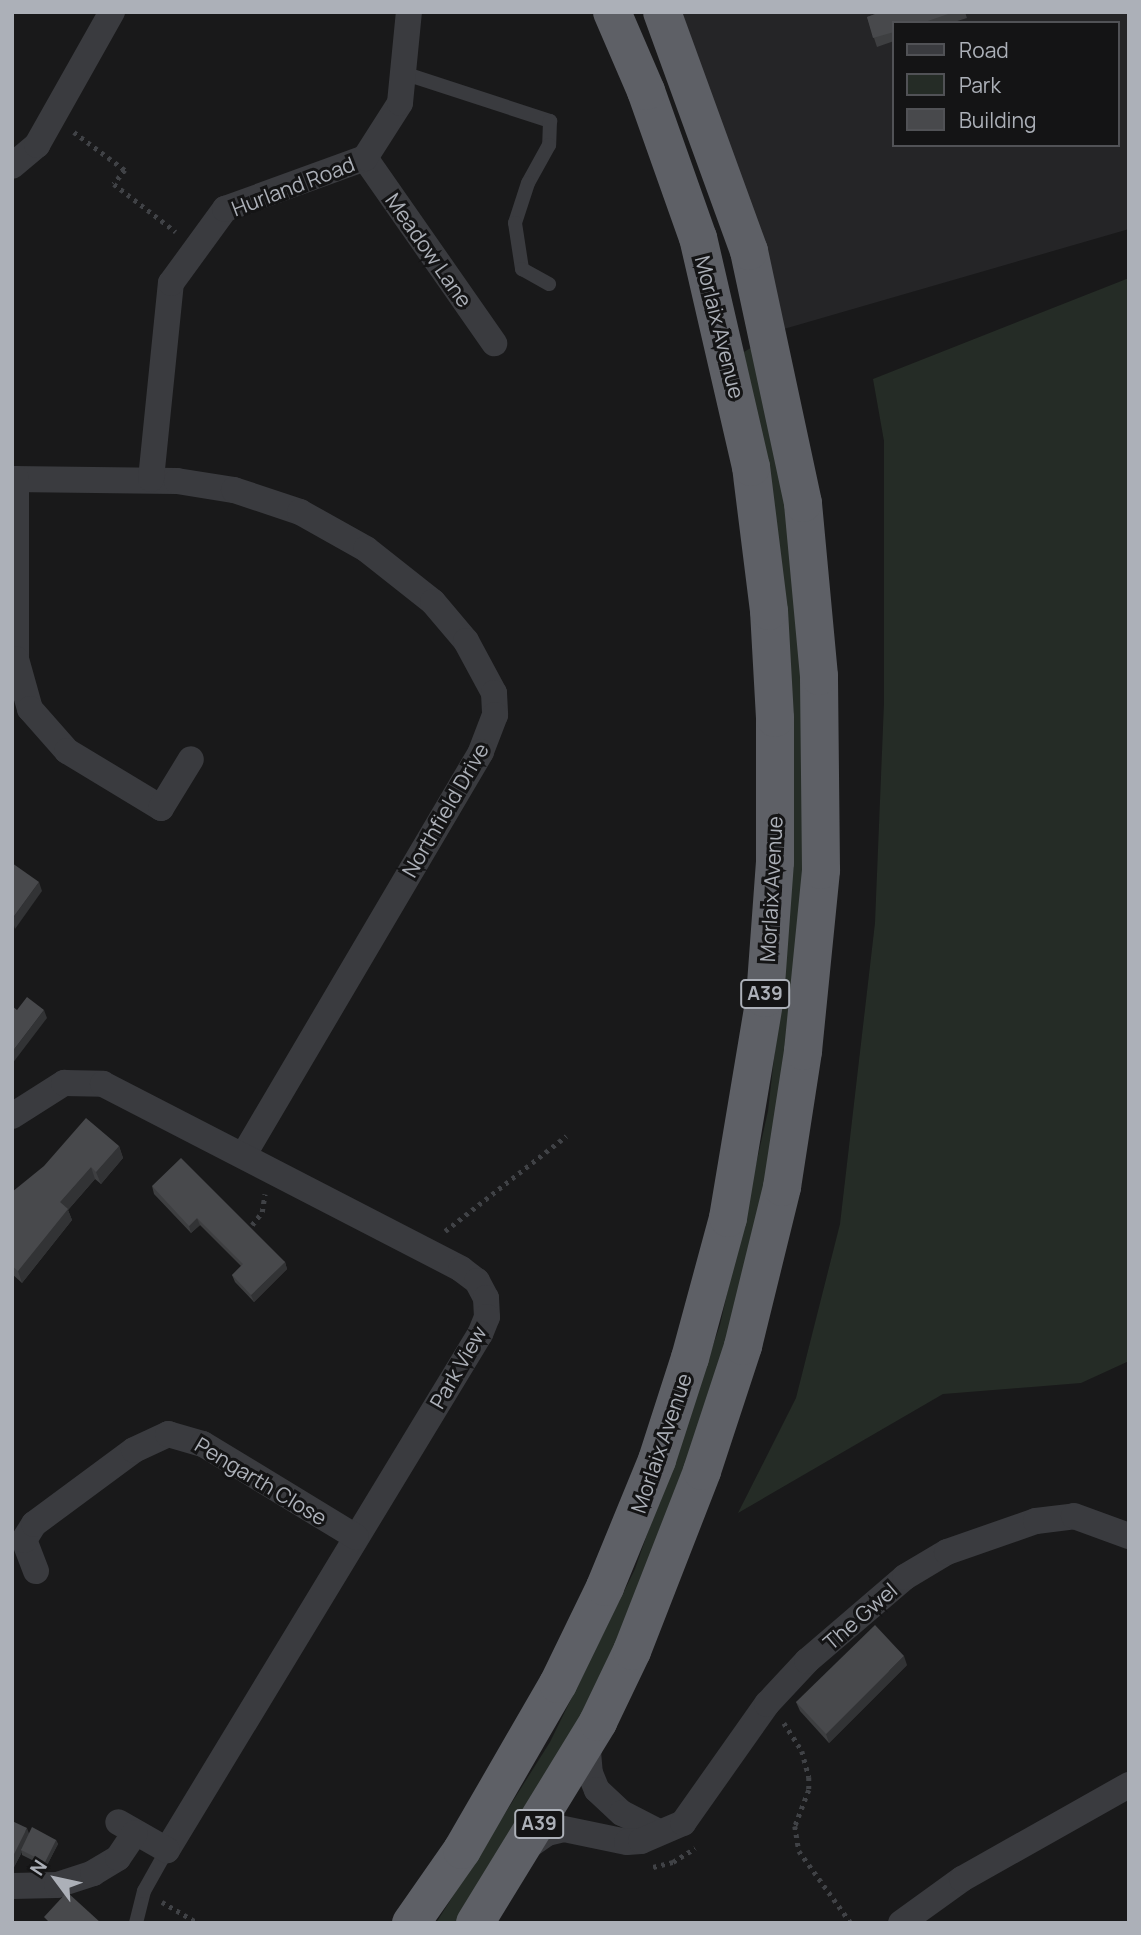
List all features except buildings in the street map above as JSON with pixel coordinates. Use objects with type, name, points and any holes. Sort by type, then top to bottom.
[{"type":"highway","name":"Morlaix Avenue","points":[[411,1923],[462,1850],[558,1684],[605,1587],[657,1460],[690,1358],[727,1218],[765,998],[775,862],[775,731],[768,599],[753,481],[698,238],[646,91],[612,12]]},
{"type":"highway","name":"A39","points":[[475,1923],[521,1854],[598,1722],[632,1651],[702,1471],[743,1346],[784,1174],[803,1051],[821,870],[819,676],[803,503],[749,251],[662,12]]},
{"type":"street","points":[[12,166],[37,145],[112,12]]},
{"type":"street","name":"Hurland Road","points":[[150,479],[171,283],[225,209],[365,158],[400,103],[410,12]]},
{"type":"street","name":"Meadow Lane","points":[[365,158],[494,342]]},
{"type":"street","points":[[14,479],[16,659],[30,709],[66,751],[161,808],[191,759]]},
{"type":"street","name":"Northfield Drive","points":[[14,479],[150,479],[206,484],[268,500],[366,549],[444,614],[488,677],[495,702],[492,727],[481,752],[244,1155]]},
{"type":"street","name":"Park View","points":[[12,1116],[56,1087],[74,1080],[93,1081],[244,1155],[422,1249],[477,1282],[486,1298],[487,1317],[167,1850]]},
{"type":"street","name":"Pengarth Close","points":[[36,1571],[24,1540],[34,1524],[134,1450],[168,1434],[203,1444],[356,1537]]},
{"type":"street","name":"The Gwel","points":[[521,1854],[534,1840],[564,1829],[627,1842],[683,1823],[765,1708],[807,1661],[875,1601],[947,1552],[1036,1521],[1074,1516],[1129,1536]]},
{"type":"street","points":[[598,1722],[588,1752],[597,1790],[622,1813],[659,1832]]},
{"type":"street","points":[[901,1923],[962,1879],[1129,1785]]},
{"type":"street","points":[[12,1886],[57,1885],[93,1873],[118,1858],[126,1827],[167,1850]]},
{"type":"lane","points":[[403,74],[550,121],[549,145],[528,183],[515,223],[522,269],[549,284]]},
{"type":"lane","points":[[136,1923],[144,1891],[167,1850]]},
{"type":"path","points":[[54,116],[125,170],[114,184],[197,247]]},
{"type":"path","points":[[422,1249],[566,1136]]},
{"type":"path","points":[[253,1225],[262,1212],[268,1186]]},
{"type":"path","points":[[765,1708],[787,1726],[806,1765],[809,1790],[795,1826],[799,1851],[850,1923]]},
{"type":"path","points":[[144,1891],[198,1923]]},
{"type":"shaded area","points":[[662,12],[1129,12],[1129,229],[770,333]]},
{"type":"green space","points":[[1129,278],[1129,1361],[1081,1383],[943,1394],[738,1513],[796,1398],[840,1224],[875,923],[884,703],[884,441],[873,379]]},
{"type":"green space","points":[[756,345],[778,448],[804,628],[807,822],[787,1095],[718,1381],[599,1685],[470,1902],[455,1923],[436,1923],[550,1742],[635,1569],[720,1325],[768,1111],[786,953],[742,353]]}]
